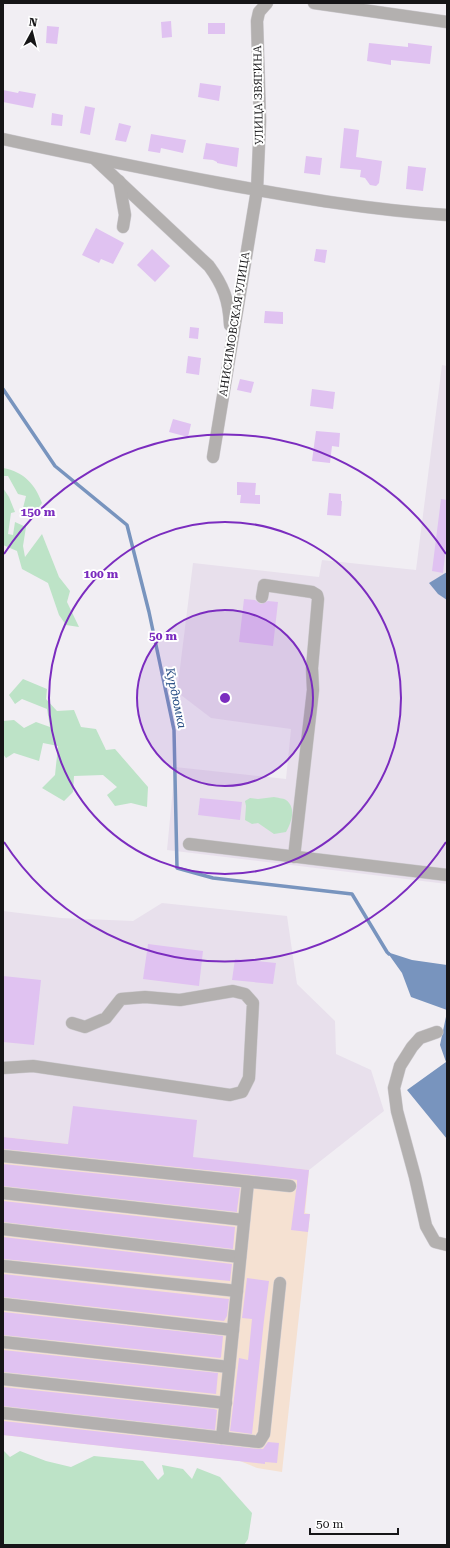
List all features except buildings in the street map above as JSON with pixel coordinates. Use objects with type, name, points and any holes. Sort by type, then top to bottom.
[{"type":"street","name":"УЛИЦА ЗВЯГИНА","points":[[256,190],[260,120],[257,21],[259,12],[267,3]]},
{"type":"street","points":[[314,3],[447,22]]},
{"type":"street","points":[[3,139],[96,160],[256,190],[367,207],[447,215]]},
{"type":"street","points":[[96,160],[209,266],[220,282],[226,296],[230,319],[230,348]]},
{"type":"street","points":[[119,181],[125,215],[123,227]]},
{"type":"street","name":"АНИСИМОВСКАЯ УЛИЦА","points":[[213,457],[256,190]]},
{"type":"street","points":[[262,597],[264,585],[312,592],[317,595],[318,599],[312,668],[313,690],[294,857]]},
{"type":"street","points":[[189,844],[447,875]]},
{"type":"street","points":[[3,1068],[33,1066],[230,1095],[242,1092],[249,1078],[253,1004],[245,994],[233,991],[180,1000],[145,997],[121,999],[106,1018],[85,1027],[72,1023]]},
{"type":"street","points":[[437,1032],[420,1038],[412,1047],[400,1066],[394,1088],[396,1111],[415,1177],[426,1226],[435,1242],[447,1245]]},
{"type":"street","points":[[3,1156],[290,1186]]},
{"type":"street","points":[[222,1438],[248,1182]]},
{"type":"street","points":[[3,1193],[244,1220]]},
{"type":"street","points":[[3,1230],[240,1257]]},
{"type":"street","points":[[3,1266],[237,1291]]},
{"type":"street","points":[[3,1413],[260,1442],[264,1434],[280,1283]]},
{"type":"street","points":[[3,1304],[233,1330]]},
{"type":"street","points":[[3,1342],[229,1367]]},
{"type":"street","points":[[3,1378],[226,1403]]},
{"type":"shaded area","points":[[442,365],[447,366],[447,884],[167,850],[175,767],[286,779],[291,729],[211,718],[177,692],[193,563],[319,577],[322,560],[416,570]]},
{"type":"shaded area","points":[[162,903],[287,916],[297,984],[335,1021],[336,1054],[371,1070],[384,1111],[309,1170],[3,1137],[3,911],[61,918],[133,921]]},
{"type":"shaded area","points":[[3,1137],[309,1170],[305,1213],[310,1214],[282,1472],[257,1468],[240,1461],[3,1435]]},
{"type":"green space","points":[[3,468],[17,472],[28,480],[36,490],[42,503],[37,510],[28,511],[23,508],[26,496],[18,494],[8,476],[3,476]]},
{"type":"green space","points":[[3,488],[9,497],[15,512],[11,513],[8,534],[13,535],[15,522],[26,527],[23,546],[25,557],[42,534],[59,577],[70,591],[67,602],[79,627],[66,625],[59,615],[48,583],[22,569],[17,551],[3,545]]},
{"type":"green space","points":[[23,679],[47,689],[46,699],[57,711],[74,710],[81,727],[96,729],[106,750],[115,749],[148,787],[147,807],[131,803],[115,806],[107,795],[117,787],[103,775],[74,776],[73,792],[64,801],[42,788],[55,775],[58,746],[43,743],[39,761],[14,753],[6,758],[3,754],[3,721],[14,720],[24,728],[36,722],[50,727],[47,709],[22,699],[15,704],[9,695]]},
{"type":"green space","points":[[274,797],[286,800],[291,807],[292,816],[286,832],[274,834],[258,823],[252,824],[245,820],[245,801],[250,798],[258,799]]},
{"type":"green space","points":[[3,1450],[10,1457],[20,1451],[46,1461],[71,1467],[94,1456],[143,1461],[158,1480],[164,1474],[162,1465],[183,1469],[192,1479],[197,1468],[220,1477],[252,1513],[248,1539],[244,1545],[3,1545]]},
{"type":"water","points":[[447,572],[447,600],[438,594],[429,583]]},
{"type":"water","points":[[387,952],[412,960],[447,965],[447,1010],[411,997],[402,973]]},
{"type":"water","points":[[447,1012],[447,1139],[407,1090],[446,1062],[440,1045]]},
{"type":"waterway","name":"Курдюмка","points":[[3,389],[55,466],[127,525],[149,612],[174,730],[177,868],[213,878],[352,894],[389,954]]}]
